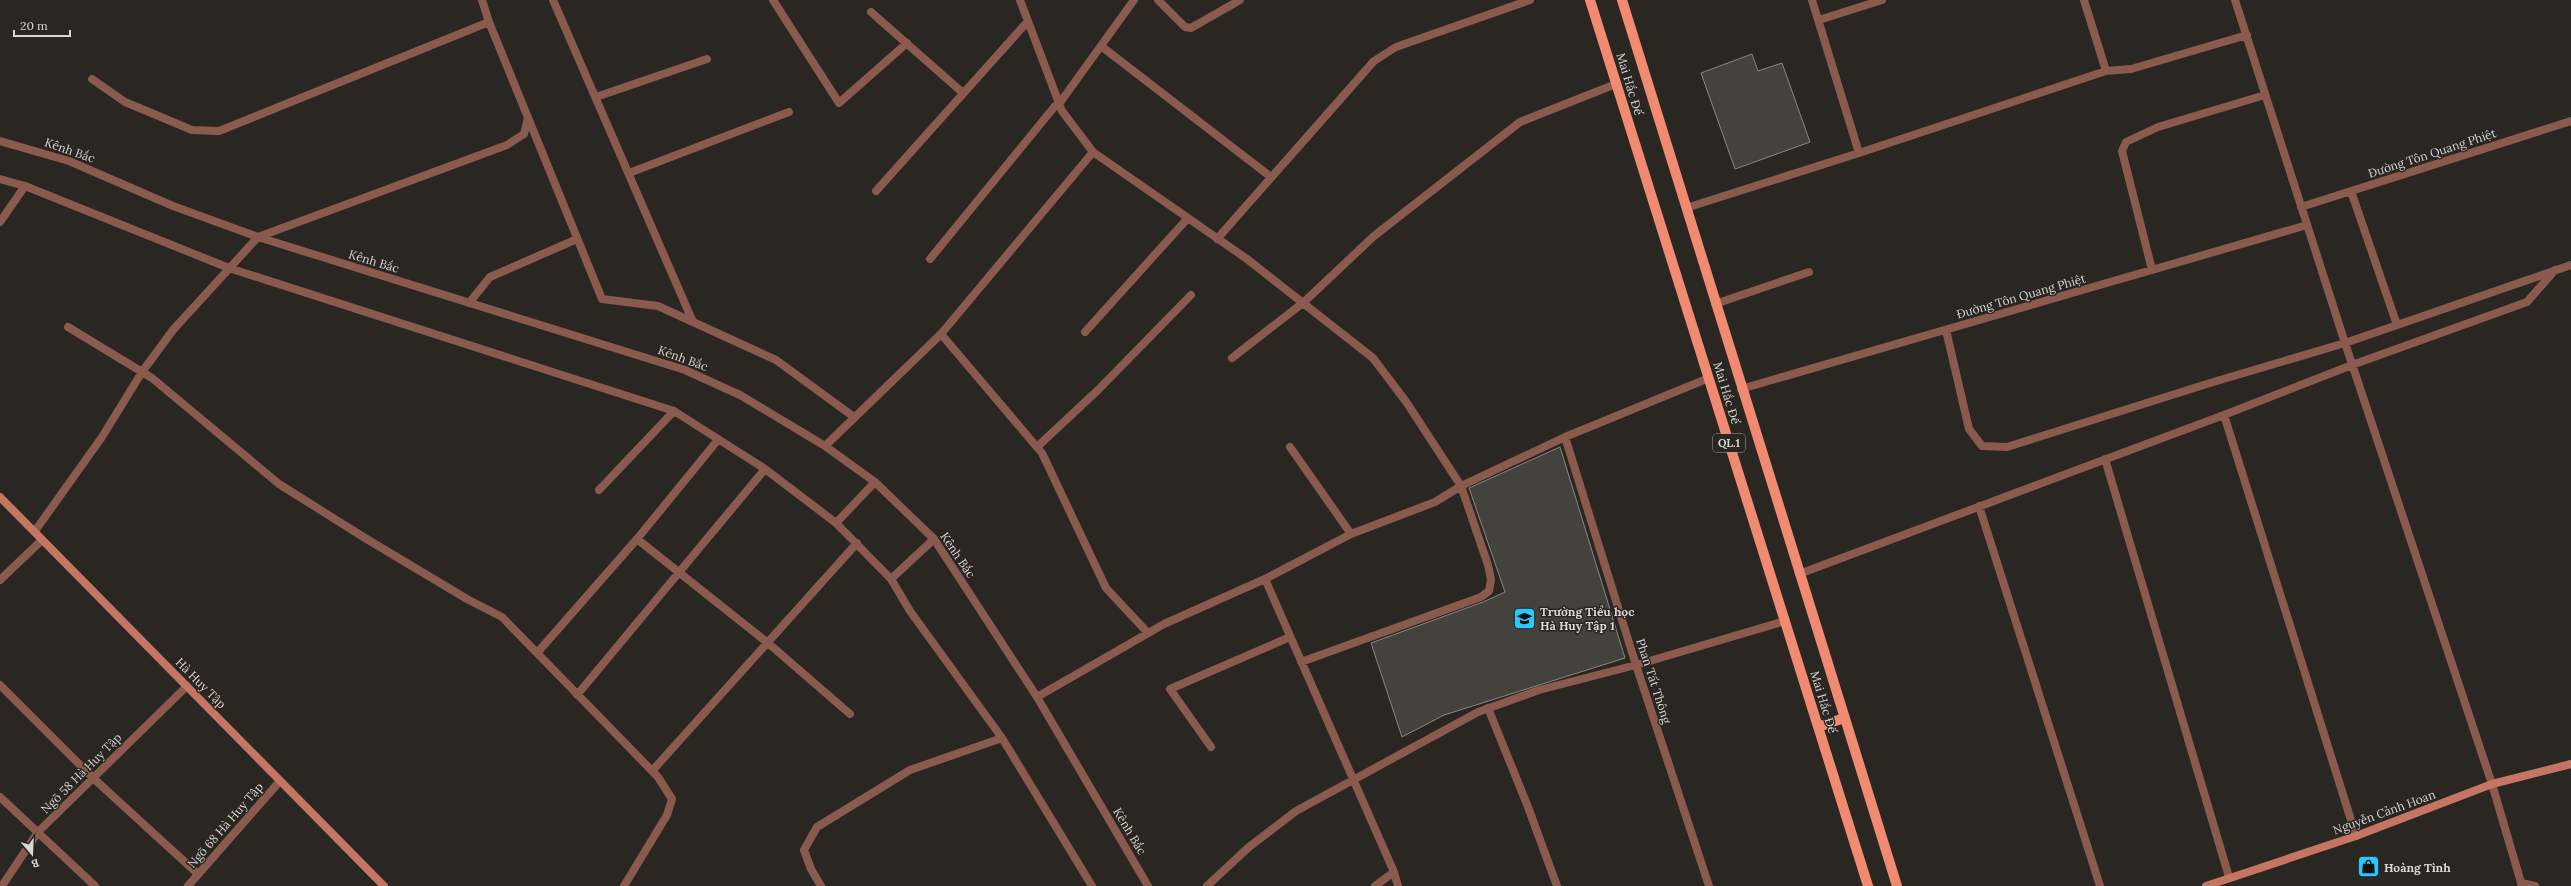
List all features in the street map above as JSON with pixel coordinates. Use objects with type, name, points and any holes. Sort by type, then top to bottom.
[{"type":"main road","name":"Mai Hắc Đế","points":[[1590,0],[1868,886]]},
{"type":"main road","name":"Mai Hắc Đế","points":[[1622,0],[1741,389],[1897,886]]},
{"type":"main road","name":"Hà Huy Tập","points":[[0,497],[384,886]]},
{"type":"main road","points":[[1818,727],[1844,718]]},
{"type":"main road","name":"Nguyễn Cảnh Hoan","points":[[2206,886],[2356,836],[2492,784],[2571,764]]},
{"type":"street","points":[[482,0],[489,22],[602,299],[658,306],[776,360],[854,418]]},
{"type":"street","points":[[553,0],[693,322]]},
{"type":"street","points":[[773,0],[839,103],[906,43]]},
{"type":"street","points":[[1020,0],[1062,111],[1093,152],[1188,218],[1304,302],[1373,358],[1407,403],[1461,486],[1488,565],[1491,580],[1489,591],[1482,597],[1301,662]]},
{"type":"street","points":[[930,259],[1055,106],[1059,104],[1134,0]]},
{"type":"street","points":[[1158,0],[1185,27],[1191,28],[1240,0]]},
{"type":"street","points":[[1217,239],[1374,61],[1396,47],[1530,0]]},
{"type":"street","points":[[1812,0],[1859,154]]},
{"type":"street","points":[[1819,20],[1882,0]]},
{"type":"street","points":[[2084,0],[2106,71]]},
{"type":"street","points":[[2235,0],[2352,365],[2492,784],[2522,884],[2535,886]]},
{"type":"street","points":[[871,12],[963,93]]},
{"type":"street","points":[[876,190],[1028,21]]},
{"type":"street","points":[[92,79],[125,102],[192,130],[219,131],[489,22]]},
{"type":"street","points":[[1686,208],[1859,154],[2106,71],[2131,69],[2247,35]]},
{"type":"street","points":[[1101,46],[1271,178]]},
{"type":"street","points":[[596,96],[707,59]]},
{"type":"street","points":[[1232,358],[1304,302],[1374,236],[1520,122],[1616,84]]},
{"type":"street","points":[[2152,270],[2122,151],[2126,142],[2158,127],[2265,95]]},
{"type":"street","points":[[629,173],[789,112]]},
{"type":"street","points":[[35,531],[102,437],[142,372],[173,330],[258,237],[507,145],[524,134],[528,118]]},
{"type":"street","name":"Đường Tôn Quang Phiệt","points":[[2301,207],[2571,122]]},
{"type":"street","name":"Kênh Bắc","points":[[0,141],[69,160],[173,206],[258,237],[685,370],[740,395],[825,446],[875,482],[934,539],[1037,697],[1148,886]]},
{"type":"street","points":[[825,446],[941,334],[1093,152]]},
{"type":"street","points":[[0,179],[25,186],[230,268],[674,411],[717,440],[765,469],[836,523],[890,579],[910,611],[1002,738],[1092,886]]},
{"type":"street","points":[[0,222],[25,186]]},
{"type":"street","points":[[2351,191],[2397,326]]},
{"type":"street","points":[[1085,332],[1188,218]]},
{"type":"street","name":"Đường Tôn Quang Phiệt","points":[[1741,389],[2307,225]]},
{"type":"street","points":[[469,303],[490,277],[577,239]]},
{"type":"street","points":[[1946,330],[1969,429],[1982,446],[2007,447],[2210,382],[2345,343],[2571,265]]},
{"type":"street","points":[[1799,574],[2224,415],[2352,365],[2527,302],[2555,270]]},
{"type":"street","points":[[1715,304],[1809,272]]},
{"type":"street","points":[[1037,447],[1098,390],[1191,295]]},
{"type":"street","points":[[68,327],[142,372],[279,484],[440,583],[502,617],[652,771],[672,799],[667,815],[624,886]]},
{"type":"street","points":[[941,334],[1042,453],[1106,588],[1148,633]]},
{"type":"street","points":[[1037,697],[1148,633],[1264,579],[1351,534],[1435,502],[1461,486],[1565,437],[1709,378]]},
{"type":"street","points":[[599,490],[674,411]]},
{"type":"street","points":[[2224,415],[2356,836]]},
{"type":"street","name":"Phan Tất Thông","points":[[1565,437],[1636,665],[1709,886]]},
{"type":"street","points":[[537,653],[637,539],[717,440]]},
{"type":"street","points":[[1290,446],[1351,534]]},
{"type":"street","points":[[2105,459],[2230,877]]},
{"type":"street","points":[[577,695],[765,469]]},
{"type":"street","points":[[836,523],[875,482]]},
{"type":"street","points":[[1979,506],[2100,886]]},
{"type":"street","points":[[637,539],[768,643],[850,714]]},
{"type":"street","points":[[890,579],[934,539]]},
{"type":"street","points":[[0,580],[42,540]]},
{"type":"street","points":[[652,771],[856,543]]},
{"type":"street","points":[[1264,579],[1394,872],[1398,886]]},
{"type":"street","points":[[1207,886],[1249,847],[1296,811],[1411,747],[1488,708],[1539,690],[1636,665],[1785,621]]},
{"type":"street","points":[[1210,747],[1170,689],[1290,637]]},
{"type":"street","points":[[0,685],[94,778],[198,874]]},
{"type":"street","name":"Ngõ 58 Hà Huy Tập","points":[[2,886],[38,832],[187,686]]},
{"type":"street","points":[[1488,708],[1557,886]]},
{"type":"street","points":[[821,886],[811,869],[804,850],[817,827],[910,770],[1002,738]]},
{"type":"street","name":"Ngõ 68 Hà Huy Tập","points":[[188,886],[280,781]]},
{"type":"street","points":[[0,797],[95,886]]},
{"type":"street","points":[[1375,886],[1394,872]]},
{"type":"building","points":[[1752,54],[1758,71],[1782,63],[1810,142],[1735,169],[1701,73]]},
{"type":"building","name":"Trường Tiểu học Hà Huy Tập 1","points":[[1560,447],[1625,658],[1444,715],[1402,737],[1371,643],[1483,602],[1505,592],[1469,488]]},
{"type":"place","name":"Trường Tiểu học Hà Huy Tập 1","points":[[1525,618]]},
{"type":"place","name":"Hoàng Tình","points":[[2368,867]]}]
